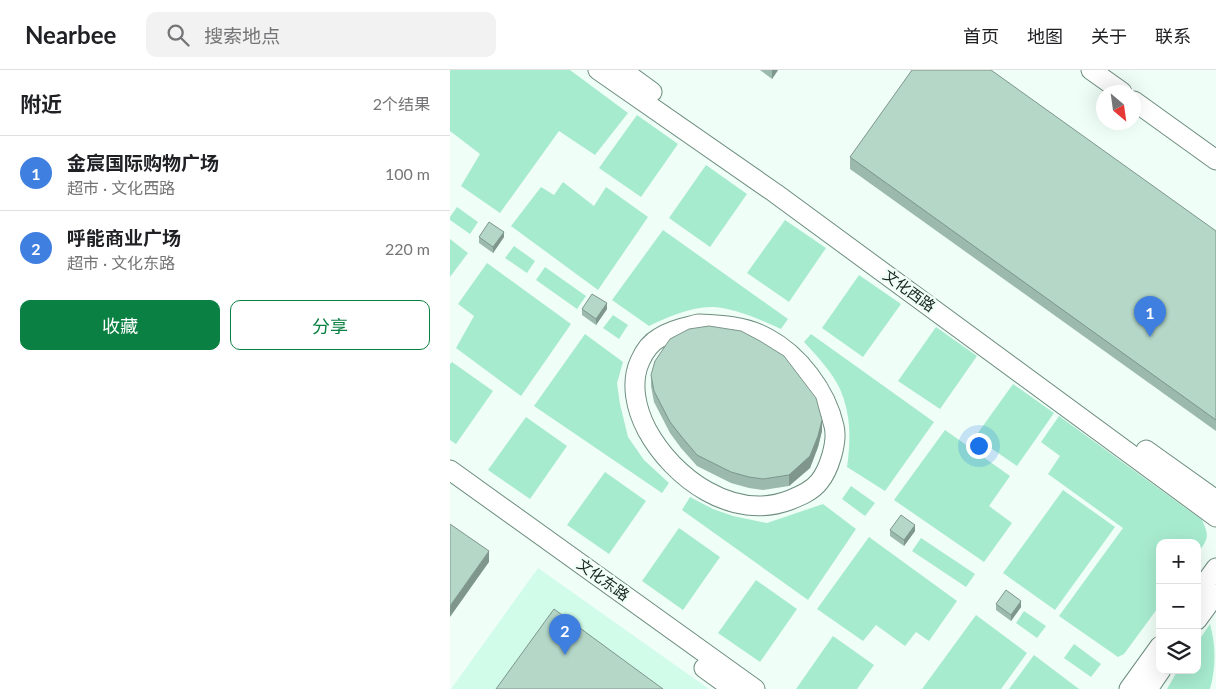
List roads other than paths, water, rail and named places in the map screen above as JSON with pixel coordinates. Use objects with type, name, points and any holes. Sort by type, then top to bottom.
[{"type":"street","name":"文化西路","points":[[598,70],[775,193],[1216,517]]},
{"type":"street","name":"文化西路","points":[[622,70],[1216,500]]},
{"type":"street","points":[[1091,70],[1112,85]]},
{"type":"street","points":[[1141,106],[1216,160]]},
{"type":"street","points":[[698,324],[723,325],[748,330],[767,338],[790,353],[810,377],[826,401],[835,427],[833,453],[824,474],[818,483],[805,493],[770,506],[732,502],[711,494],[690,480],[671,465],[655,445],[637,406],[635,383],[638,367],[645,351],[657,338],[676,329],[698,324]]},
{"type":"street","name":"文化东路","points":[[450,470],[756,689]]},
{"type":"street","name":"文化东路","points":[[450,484],[733,689]]},
{"type":"street","points":[[1201,589],[1216,568]]},
{"type":"street","points":[[1201,615],[1216,594]]},
{"type":"street","points":[[1129,689],[1156,652]]},
{"type":"street","points":[[1148,689],[1158,674]]},
{"type":"place","name":"金宸国际购物广场","points":[[1150,337]]},
{"type":"place","name":"呼能商业广场","points":[[565,655]]}]
